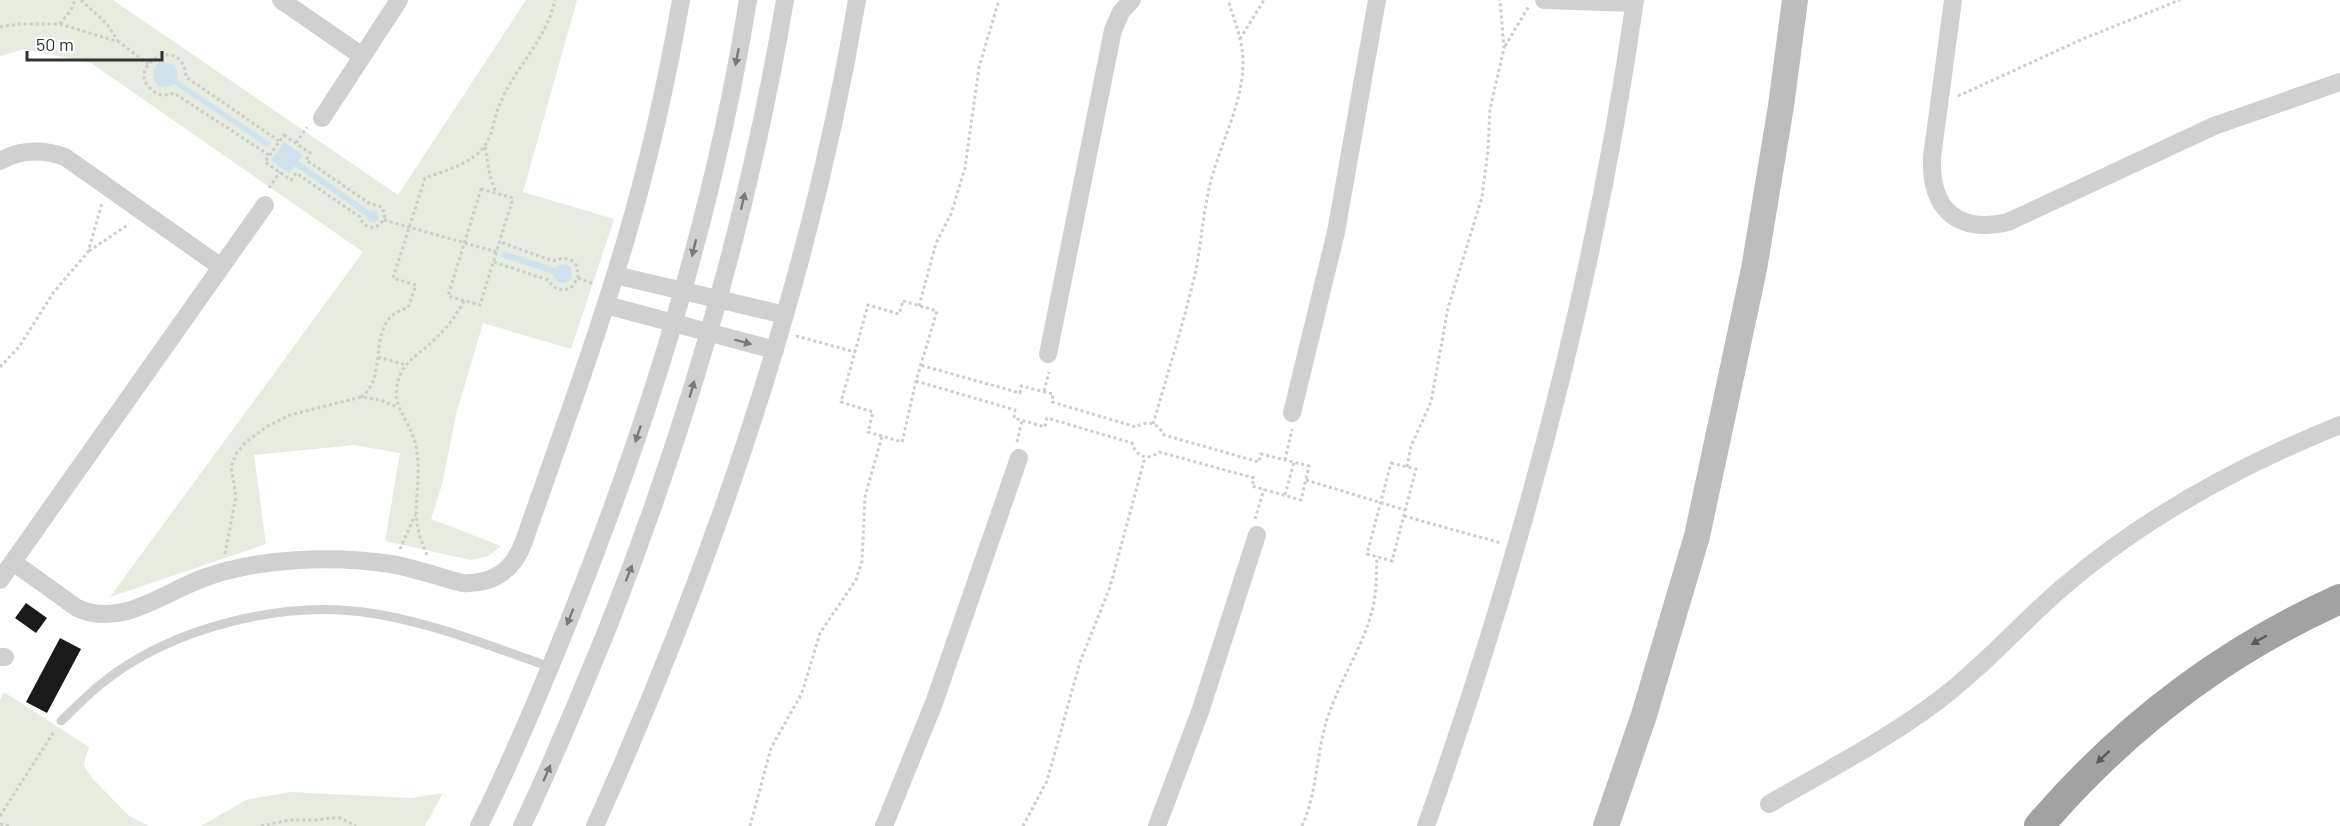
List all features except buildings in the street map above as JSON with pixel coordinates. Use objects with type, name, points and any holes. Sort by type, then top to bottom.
[{"type":"highway","points":[[2039,826],[2095,765],[2161,706],[2233,655],[2311,612],[2340,599]]},
{"type":"highway","points":[[2311,612],[2340,611]]},
{"type":"main road","points":[[1606,826],[1644,716],[1697,536],[1754,269],[1778,129],[1795,0]]},
{"type":"street","points":[[281,0],[362,56]]},
{"type":"street","points":[[322,118],[399,0]]},
{"type":"street","points":[[13,562],[77,609],[106,616],[126,612],[201,579],[246,567],[342,560],[390,564],[462,583],[485,582],[506,571],[520,552],[606,305],[659,109],[681,0]]},
{"type":"street","points":[[480,826],[550,667],[624,477],[683,291],[717,154],[748,0]]},
{"type":"street","points":[[522,826],[565,732],[660,488],[718,299],[760,127],[785,0]]},
{"type":"street","points":[[595,826],[641,724],[698,580],[738,469],[783,323],[817,194],[857,0]]},
{"type":"street","points":[[1048,354],[1113,30],[1121,12],[1132,0]]},
{"type":"street","points":[[1292,413],[1336,231],[1377,0]]},
{"type":"street","points":[[1426,826],[1469,702],[1517,547],[1546,439],[1584,280],[1616,119],[1634,2],[1544,0]]},
{"type":"street","points":[[1953,0],[1931,178],[1937,198],[1950,213],[1968,224],[1988,226],[2008,222],[2214,126],[2340,82]]},
{"type":"street","points":[[0,161],[25,152],[52,152],[77,163],[221,267]]},
{"type":"street","points":[[0,580],[265,205]]},
{"type":"street","points":[[615,275],[718,299],[783,323]]},
{"type":"street","points":[[606,305],[775,350]]},
{"type":"street","points":[[1769,804],[1881,739],[1940,699],[2064,586],[2128,536],[2169,509],[2256,461],[2340,425]]},
{"type":"street","points":[[884,826],[934,703],[1019,458]]},
{"type":"street","points":[[1157,826],[1200,712],[1257,535]]},
{"type":"lane","points":[[61,721],[101,683],[150,652],[203,629],[259,615],[317,610],[374,613],[430,626],[550,667]]},
{"type":"path","points":[[60,24],[71,10],[75,0]]},
{"type":"path","points":[[81,0],[107,24],[119,42],[148,64]]},
{"type":"path","points":[[496,193],[490,176],[485,147],[511,81],[541,37],[555,0]]},
{"type":"path","points":[[919,306],[936,243],[951,214],[965,168],[975,84],[999,0]]},
{"type":"path","points":[[1153,424],[1194,279],[1211,181],[1239,93],[1243,60],[1240,39],[1228,0]]},
{"type":"path","points":[[1240,39],[1264,0]]},
{"type":"path","points":[[1500,0],[1504,48]]},
{"type":"path","points":[[1407,467],[1411,446],[1431,402],[1449,308],[1478,215],[1486,168],[1490,109],[1504,48],[1532,0]]},
{"type":"path","points":[[1940,104],[2085,38],[2180,0]]},
{"type":"path","points":[[0,27],[19,24],[60,24],[119,42]]},
{"type":"path","points":[[269,155],[174,93],[167,95],[153,91],[145,80],[148,64],[164,54],[178,59],[183,64],[186,77],[279,141]]},
{"type":"path","points":[[284,135],[310,153],[306,160],[369,203],[382,207],[384,220],[378,227],[364,225],[360,217],[296,173],[291,180],[265,162],[279,141],[284,135]]},
{"type":"path","points":[[224,572],[226,540],[236,496],[231,467],[240,449],[268,426],[290,415],[361,397],[368,392],[373,382],[378,345],[383,330],[396,313],[408,308],[416,285],[393,278],[425,178],[454,168],[485,147]]},
{"type":"path","points":[[88,252],[107,185]]},
{"type":"path","points":[[481,189],[496,193],[513,198],[480,305],[448,296],[481,189]]},
{"type":"path","points":[[0,367],[19,347],[53,293],[88,252],[145,213]]},
{"type":"path","points":[[384,220],[497,252]]},
{"type":"path","points":[[494,262],[548,280],[553,287],[559,290],[571,288],[579,278],[577,266],[568,258],[554,261],[500,242]]},
{"type":"path","points":[[390,564],[409,532],[416,513],[418,485],[416,448],[408,425],[398,408],[396,393],[406,365],[443,331],[464,301]]},
{"type":"path","points":[[903,301],[919,306],[937,311],[920,365],[902,442],[868,432],[873,412],[841,402],[868,305],[899,314],[903,301]]},
{"type":"path","points":[[783,323],[855,352]]},
{"type":"path","points":[[378,357],[406,365]]},
{"type":"path","points":[[916,381],[1015,410],[1014,418],[1045,427],[1047,418],[1132,443],[1136,452],[1145,457],[1159,452],[1254,478],[1252,486],[1301,500],[1309,466],[1261,454],[1259,462],[1164,435],[1162,430],[1153,424],[1147,423],[1136,427],[1052,402],[1053,394],[1021,386],[1020,393],[920,365]]},
{"type":"path","points":[[361,397],[381,400],[398,408]]},
{"type":"path","points":[[750,826],[771,748],[802,693],[820,633],[856,580],[862,561],[865,497],[882,436]]},
{"type":"path","points":[[1023,826],[1047,781],[1080,662],[1110,587],[1145,457]]},
{"type":"path","points":[[1285,495],[1294,462]]},
{"type":"path","points":[[1391,463],[1407,467],[1416,469],[1392,561],[1367,554],[1391,463]]},
{"type":"path","points":[[1306,480],[1406,510]]},
{"type":"path","points":[[416,513],[424,549],[436,576]]},
{"type":"path","points":[[1404,516],[1517,547]]},
{"type":"path","points":[[1302,826],[1310,810],[1326,723],[1341,680],[1364,635],[1372,611],[1376,590],[1377,556]]},
{"type":"path","points":[[0,816],[61,721]]},
{"type":"path","points":[[261,826],[289,820],[332,818],[340,818],[356,826]]},
{"type":"path","points":[[0,824],[10,826]]},
{"type":"shaded area","points":[[0,0],[113,0],[398,195],[526,0],[577,0],[523,192],[614,219],[571,349],[483,323],[456,415],[442,485],[431,519],[501,546],[488,556],[471,560],[385,541],[400,453],[354,445],[254,455],[266,544],[110,597],[363,252],[91,63],[25,49],[0,56]]},
{"type":"shaded area","points":[[4,692],[89,747],[84,763],[93,779],[128,815],[149,826],[0,826],[0,700]]},
{"type":"shaded area","points":[[290,792],[411,798],[443,793],[425,826],[201,826],[246,800]]},
{"type":"water","points":[[160,62],[174,65],[178,74],[177,80],[271,143],[267,147],[174,84],[158,85],[153,72]]},
{"type":"water","points":[[284,142],[303,155],[298,161],[368,210],[377,211],[379,219],[374,223],[368,221],[365,215],[295,166],[289,173],[271,160]]},
{"type":"water","points":[[503,251],[555,268],[565,264],[571,268],[572,277],[566,283],[559,282],[553,274],[501,257]]}]
